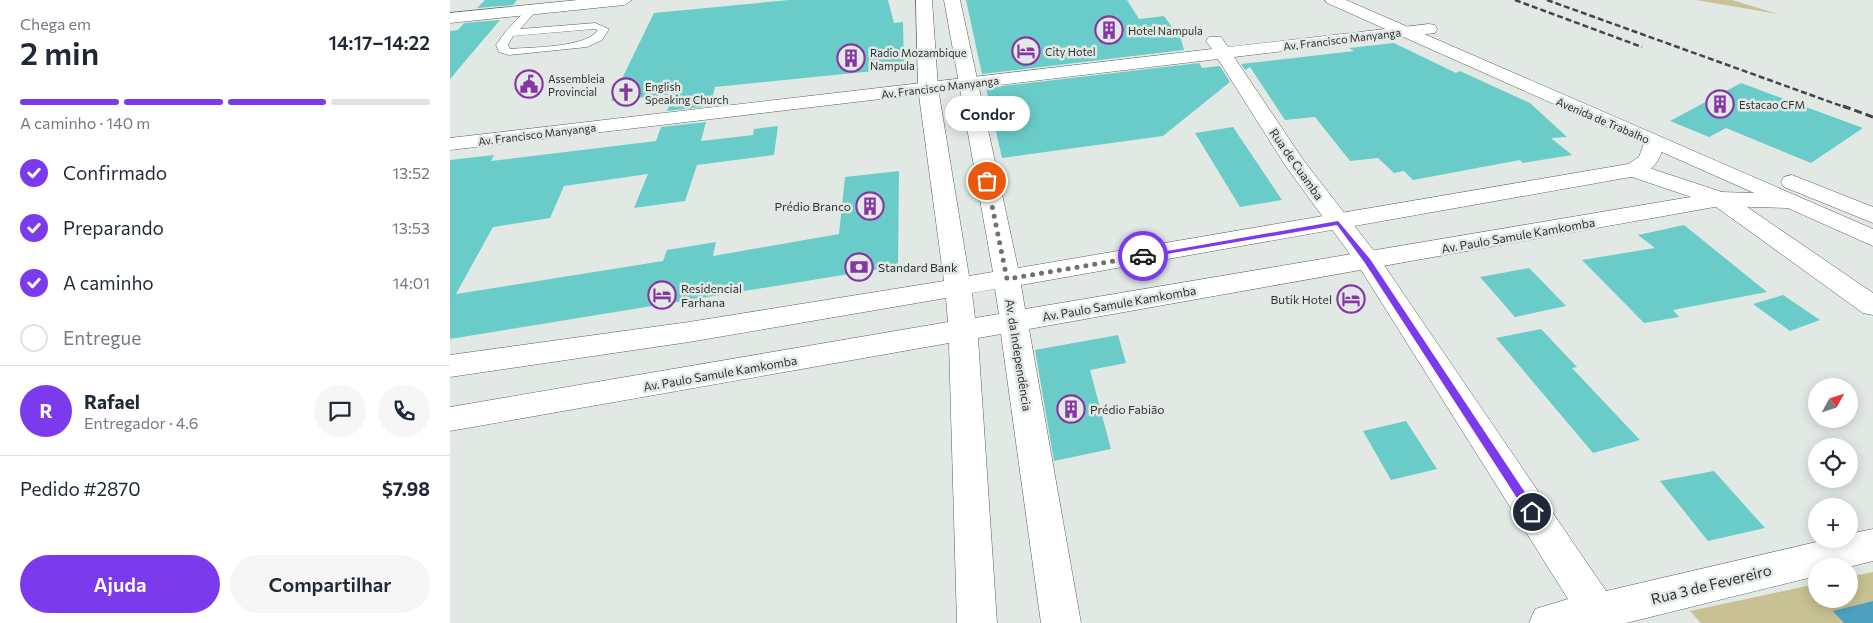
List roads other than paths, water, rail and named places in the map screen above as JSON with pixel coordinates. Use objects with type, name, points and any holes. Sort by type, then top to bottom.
[{"type":"main road","points":[[450,18],[624,0]]},
{"type":"main road","points":[[924,0],[928,80],[963,332],[977,623]]},
{"type":"main road","name":"Av. da Independência","points":[[952,0],[1007,279],[1061,623]]},
{"type":"main road","name":"Avenida de Trabalho","points":[[1333,0],[1375,18],[1429,29],[1873,216]]},
{"type":"main road","name":"Avenida de Trabalho","points":[[1363,0],[1400,23],[1539,92],[1873,238]]},
{"type":"main road","name":"Av. Francisco Manyanga","points":[[1219,47],[1375,18]]},
{"type":"main road","name":"Av. Francisco Manyanga","points":[[450,127],[966,76],[1219,47],[1400,23]]},
{"type":"main road","name":"Rua de Cuamba","points":[[1219,47],[1296,165],[1368,261],[1601,618]]},
{"type":"main road","name":"Av. Francisco Manyanga","points":[[450,144],[928,80]]},
{"type":"main road","points":[[1539,92],[1558,82]]},
{"type":"main road","points":[[450,366],[689,332],[1338,223],[1634,170],[1648,164],[1652,154],[1653,141]]},
{"type":"main road","points":[[1634,170],[1720,199],[1873,306]]},
{"type":"main road","name":"Av. Paulo Samule Kamkomba","points":[[450,418],[963,332],[1013,321],[1720,199],[1788,201]]},
{"type":"main road","name":"Rua 3 de Fevereiro","points":[[1549,623],[1601,618],[1873,545]]},
{"type":"lane","points":[[510,33],[595,26],[604,29],[598,38],[583,45],[509,52],[503,50],[502,45],[510,33],[532,10]]},
{"type":"water","points":[[1873,601],[1873,623],[1844,623],[1833,611],[1845,608],[1858,608],[1858,605]]},
{"type":"railway","points":[[1515,0],[1642,47]]},
{"type":"railway","points":[[1547,0],[1847,108]]},
{"type":"railway","points":[[1843,106],[1873,117]]},
{"type":"place","name":"Hotel Nampula","points":[[1109,30]]},
{"type":"place","name":"City Hotel","points":[[1026,51]]},
{"type":"place","name":"Radio Mozambique Nampula","points":[[851,58]]},
{"type":"place","name":"Assembleia Provincial","points":[[529,84]]},
{"type":"place","name":"English Speaking Church","points":[[626,92]]},
{"type":"place","name":"Estacao CFM","points":[[1720,104]]},
{"type":"place","name":"Condor","points":[[987,181]]},
{"type":"place","name":"Prédio Branco","points":[[870,206]]},
{"type":"place","name":"Standard Bank","points":[[859,267]]},
{"type":"place","name":"Residencial Farhana","points":[[662,295]]},
{"type":"place","name":"Butik Hotel","points":[[1351,299]]},
{"type":"place","name":"Prédio Fabião","points":[[1071,409]]}]
